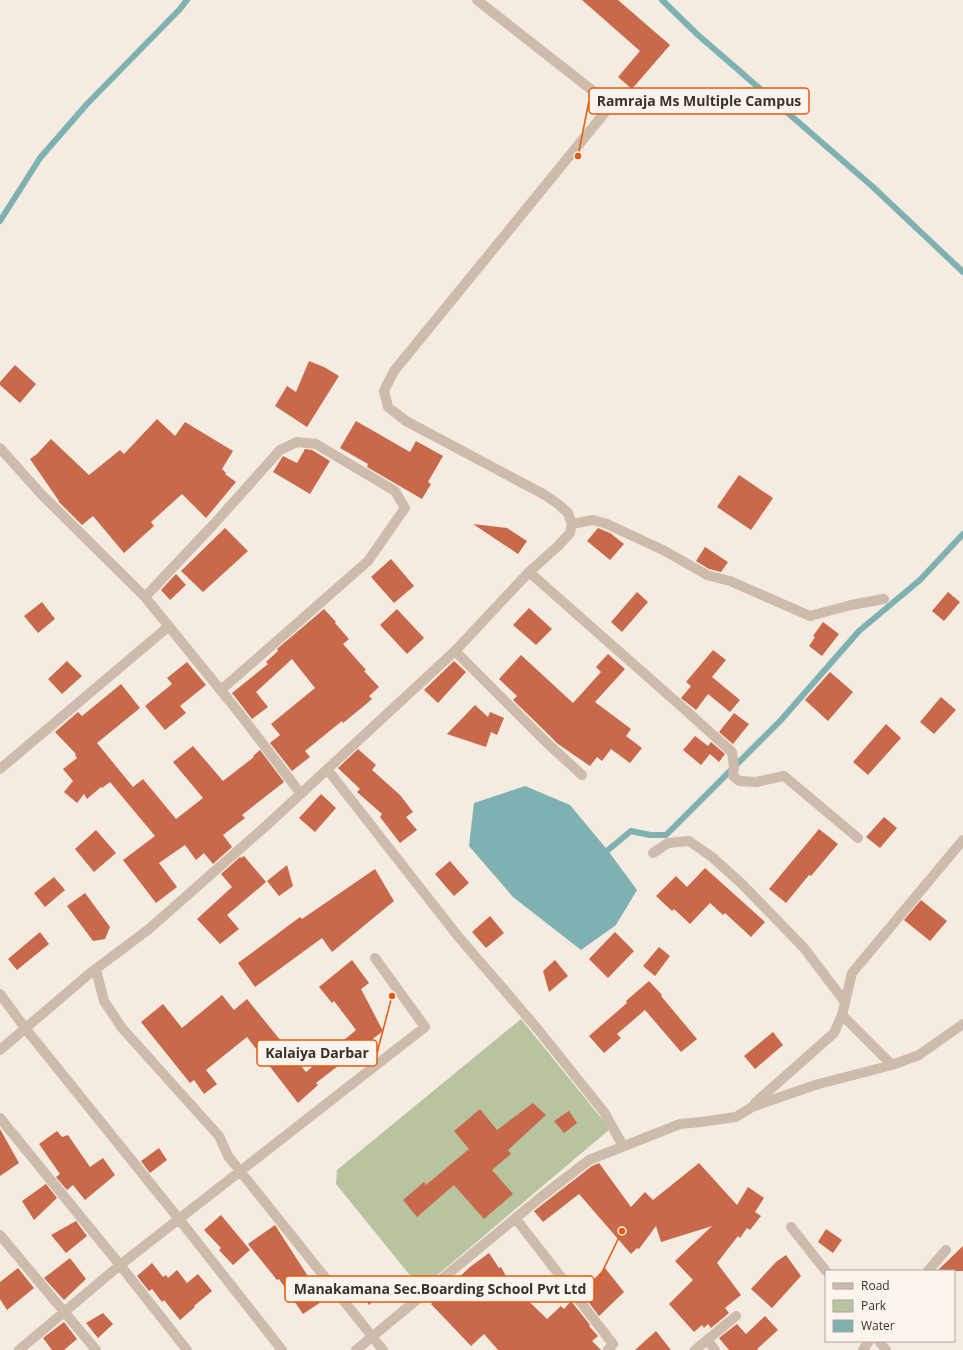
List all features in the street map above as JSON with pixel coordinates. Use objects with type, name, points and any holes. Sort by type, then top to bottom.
[{"type":"street","points":[[0,1050],[89,974],[148,930],[301,794],[455,650],[529,572],[570,533],[572,524],[568,512],[551,499],[406,421],[388,407],[384,390],[394,371],[611,105],[477,0]]},
{"type":"street","points":[[145,597],[214,524],[280,450],[297,442],[316,444],[395,491],[405,508],[368,561],[220,690]]},
{"type":"street","points":[[0,448],[42,495],[145,597],[301,794]]},
{"type":"street","points":[[572,524],[593,520],[607,524],[665,551],[707,575],[730,581],[810,616],[851,605],[884,599]]},
{"type":"street","points":[[529,572],[732,752],[734,767],[733,776],[739,781],[756,782],[784,776],[858,838]]},
{"type":"street","points":[[0,769],[169,626]]},
{"type":"street","points":[[455,650],[546,742],[582,776]]},
{"type":"street","points":[[327,769],[457,935],[536,1027],[604,1112],[623,1146]]},
{"type":"street","points":[[356,1350],[589,1160],[680,1124],[736,1117],[752,1106],[834,1034],[842,1015],[852,973],[963,840]]},
{"type":"street","points":[[653,853],[668,843],[689,841],[712,857],[742,884],[804,948],[845,1002]]},
{"type":"street","points":[[19,1350],[120,1265],[425,1027],[375,958]]},
{"type":"street","points":[[96,970],[104,1001],[122,1028],[219,1136],[228,1156],[372,1337],[384,1350]]},
{"type":"street","points":[[0,994],[24,1028],[179,1219],[282,1350]]},
{"type":"street","points":[[842,1015],[892,1065]]},
{"type":"street","points":[[752,1106],[815,1085],[892,1065],[919,1055],[963,1024]]},
{"type":"street","points":[[0,1118],[188,1350]]},
{"type":"street","points":[[516,1218],[613,1344],[608,1350]]},
{"type":"street","points":[[791,1227],[825,1270]]},
{"type":"street","points":[[0,1235],[96,1350]]},
{"type":"street","points":[[929,1270],[946,1250]]},
{"type":"street","points":[[695,1350],[736,1316]]},
{"type":"street","points":[[707,1340],[715,1350]]},
{"type":"street","points":[[862,1350],[868,1342]]},
{"type":"street","points":[[880,1342],[886,1350]]},
{"type":"green space","points":[[521,1019],[610,1129],[421,1289],[336,1184],[337,1170]]},
{"type":"water","points":[[525,786],[570,805],[609,852],[637,890],[616,925],[581,950],[513,897],[469,846],[474,803]]},
{"type":"building","points":[[582,0],[618,0],[670,45],[632,89],[618,77],[640,51]]},
{"type":"building","points":[[309,361],[324,367],[339,376],[307,427],[275,406],[287,386],[296,392]]},
{"type":"building","points":[[15,365],[36,384],[20,403],[0,385],[0,382]]},
{"type":"building","points":[[157,419],[175,436],[185,422],[233,451],[222,469],[226,473],[225,474],[236,482],[206,518],[182,494],[151,522],[154,526],[124,553],[93,516],[82,525],[58,501],[30,459],[37,454],[51,439],[89,475],[120,450],[124,454]]},
{"type":"building","points":[[356,421],[410,452],[416,441],[443,456],[428,482],[431,484],[422,499],[367,467],[368,464],[340,448]]},
{"type":"building","points":[[305,449],[312,450],[330,461],[310,494],[273,472],[283,456],[297,463]]},
{"type":"building","points":[[739,475],[773,498],[751,530],[717,507]]},
{"type":"building","points":[[473,524],[507,528],[527,541],[518,554]]},
{"type":"building","points":[[225,528],[248,551],[203,592],[181,571]]},
{"type":"building","points":[[598,528],[610,533],[624,544],[610,560],[587,541]]},
{"type":"building","points":[[705,547],[728,562],[721,572],[709,569],[696,561]]},
{"type":"building","points":[[391,559],[414,586],[394,603],[371,577]]},
{"type":"building","points":[[176,574],[186,585],[170,600],[161,590]]},
{"type":"building","points":[[637,592],[648,602],[622,632],[611,622]]},
{"type":"building","points":[[948,592],[960,602],[944,621],[932,611]]},
{"type":"building","points":[[42,602],[55,619],[38,633],[24,616]]},
{"type":"building","points":[[529,608],[552,629],[536,645],[513,625]]},
{"type":"building","points":[[324,609],[349,639],[343,644],[366,670],[364,671],[379,687],[369,696],[372,699],[305,751],[310,757],[292,771],[270,743],[280,735],[271,724],[315,688],[292,659],[256,692],[268,707],[252,719],[232,693],[268,664],[266,662],[278,651],[277,649]]},
{"type":"building","points":[[397,609],[424,638],[407,654],[380,625]]},
{"type":"building","points":[[823,622],[839,634],[822,656],[809,646],[815,637],[813,636]]},
{"type":"building","points":[[713,650],[726,660],[712,677],[740,700],[730,712],[708,694],[696,710],[681,698],[691,686],[686,682]]},
{"type":"building","points":[[608,654],[625,669],[595,702],[631,729],[626,736],[642,748],[630,763],[611,749],[602,761],[597,757],[590,766],[558,744],[513,700],[517,696],[499,679],[521,655],[573,703],[601,672],[596,667]]},
{"type":"building","points":[[67,661],[82,676],[62,694],[48,679]]},
{"type":"building","points":[[454,661],[466,672],[438,703],[424,690]]},
{"type":"building","points":[[187,662],[206,685],[180,706],[186,713],[165,730],[145,706],[172,684],[167,678]]},
{"type":"building","points":[[830,672],[853,692],[828,721],[805,700]]},
{"type":"building","points":[[121,684],[140,708],[97,743],[133,787],[143,779],[176,819],[203,798],[173,762],[193,746],[223,781],[254,757],[253,756],[260,750],[284,782],[242,815],[245,818],[223,835],[232,847],[213,864],[204,853],[196,860],[185,845],[159,863],[177,887],[156,903],[123,860],[155,836],[110,782],[102,788],[101,787],[87,799],[84,794],[77,803],[64,792],[73,781],[63,769],[77,758],[75,755],[76,754],[55,732],[78,712],[82,716]]},
{"type":"building","points":[[941,697],[956,710],[934,734],[920,722]]},
{"type":"building","points":[[475,705],[488,717],[490,712],[504,718],[497,735],[491,732],[486,747],[447,734]]},
{"type":"building","points":[[734,713],[749,724],[733,744],[719,732]]},
{"type":"building","points":[[886,724],[901,738],[868,775],[853,762]]},
{"type":"building","points":[[695,736],[708,746],[711,742],[725,754],[719,762],[710,754],[701,765],[683,750]]},
{"type":"building","points":[[358,749],[376,765],[372,770],[400,795],[413,812],[406,817],[417,830],[400,843],[380,817],[382,814],[357,792],[360,789],[338,768]]},
{"type":"building","points":[[321,794],[336,808],[315,832],[299,818]]},
{"type":"building","points":[[884,817],[897,828],[880,848],[866,837]]},
{"type":"building","points":[[819,829],[838,844],[811,876],[809,875],[786,903],[769,889]]},
{"type":"building","points":[[96,830],[116,853],[94,872],[75,849]]},
{"type":"building","points":[[244,856],[266,882],[227,915],[239,929],[220,944],[197,919],[232,887],[221,874],[240,857],[241,858]]},
{"type":"building","points":[[450,861],[469,883],[454,896],[435,874]]},
{"type":"building","points":[[287,865],[293,886],[279,896],[267,881]]},
{"type":"building","points":[[705,868],[765,922],[751,937],[725,913],[723,915],[710,903],[690,924],[674,909],[672,911],[656,896],[676,876],[687,887]]},
{"type":"building","points":[[375,869],[394,901],[332,952],[322,938],[255,987],[238,963],[300,917],[302,919]]},
{"type":"building","points":[[54,877],[65,890],[45,907],[34,893]]},
{"type":"building","points":[[85,893],[110,927],[105,939],[93,941],[67,906]]},
{"type":"building","points":[[921,900],[947,921],[930,941],[904,920]]},
{"type":"building","points":[[490,916],[504,933],[486,948],[472,932]]},
{"type":"building","points":[[40,932],[49,944],[17,970],[8,959]]},
{"type":"building","points":[[615,932],[634,951],[608,978],[589,959]]},
{"type":"building","points":[[659,947],[670,956],[655,976],[643,966]]},
{"type":"building","points":[[352,960],[369,983],[361,989],[383,1031],[316,1083],[318,1085],[298,1103],[247,1037],[206,1070],[217,1084],[204,1094],[194,1080],[190,1083],[141,1022],[163,1004],[182,1028],[222,995],[234,1010],[247,999],[306,1072],[356,1030],[334,1001],[332,1003],[319,987]]},
{"type":"building","points":[[555,960],[568,976],[549,992],[543,971]]},
{"type":"building","points":[[649,981],[697,1039],[681,1052],[645,1010],[617,1034],[621,1038],[604,1053],[589,1036],[627,1003],[626,1001]]},
{"type":"building","points":[[773,1032],[783,1045],[755,1069],[744,1056]]},
{"type":"building","points":[[533,1103],[546,1115],[508,1150],[511,1154],[492,1170],[513,1194],[484,1219],[454,1185],[417,1217],[403,1200],[424,1182],[426,1185],[469,1149],[454,1131],[480,1109],[497,1130]]},
{"type":"building","points":[[569,1111],[577,1123],[564,1133],[554,1121]]},
{"type":"building","points":[[0,1129],[19,1163],[0,1176]]},
{"type":"building","points":[[57,1131],[62,1137],[68,1135],[90,1167],[103,1158],[115,1175],[85,1200],[73,1185],[67,1190],[56,1177],[60,1174],[39,1144]]},
{"type":"building","points":[[159,1148],[167,1160],[150,1173],[141,1161]]},
{"type":"building","points":[[599,1163],[631,1207],[645,1192],[653,1200],[699,1163],[737,1205],[748,1187],[764,1198],[755,1212],[761,1216],[750,1230],[747,1228],[740,1238],[738,1236],[717,1263],[741,1295],[725,1308],[729,1313],[711,1328],[708,1324],[704,1328],[702,1325],[694,1332],[669,1304],[693,1280],[675,1261],[712,1226],[661,1242],[656,1226],[639,1249],[637,1248],[631,1254],[579,1194],[543,1222],[534,1211],[592,1166]]},
{"type":"building","points":[[46,1184],[57,1198],[34,1220],[22,1201]]},
{"type":"building","points":[[221,1215],[250,1250],[233,1265],[219,1250],[221,1248],[204,1230]]},
{"type":"building","points":[[76,1221],[87,1236],[66,1253],[51,1235]]},
{"type":"building","points":[[275,1225],[311,1281],[314,1280],[327,1298],[303,1314],[279,1279],[277,1280],[248,1244]]},
{"type":"building","points":[[826,1229],[842,1240],[833,1253],[818,1242]]},
{"type":"building","points":[[963,1246],[963,1271],[938,1270]]},
{"type":"building","points":[[489,1253],[499,1268],[501,1267],[509,1282],[547,1319],[561,1306],[564,1309],[571,1301],[598,1336],[592,1341],[601,1350],[498,1350],[484,1334],[471,1346],[431,1304],[470,1267]]},
{"type":"building","points":[[786,1255],[801,1276],[772,1308],[751,1289],[776,1262]]},
{"type":"building","points":[[70,1258],[86,1279],[64,1300],[44,1278]]},
{"type":"building","points":[[152,1263],[163,1277],[166,1275],[168,1278],[177,1270],[187,1283],[198,1274],[212,1291],[180,1320],[164,1300],[162,1302],[152,1289],[149,1291],[137,1276]]},
{"type":"building","points":[[18,1268],[34,1288],[7,1310],[0,1299],[0,1282]]},
{"type":"building","points":[[605,1268],[624,1292],[599,1316],[581,1292]]},
{"type":"building","points":[[380,1276],[387,1287],[369,1305],[358,1288]]},
{"type":"building","points":[[103,1313],[113,1324],[98,1338],[86,1323]]},
{"type":"building","points":[[765,1316],[778,1330],[757,1349],[758,1350],[729,1350],[719,1338],[737,1324],[746,1334]]},
{"type":"building","points":[[64,1322],[77,1339],[64,1350],[52,1350],[43,1338]]},
{"type":"building","points":[[656,1331],[671,1350],[635,1350]]},
{"type":"waterway","points":[[0,221],[40,158],[87,104],[187,0]]},
{"type":"waterway","points":[[662,0],[698,35],[873,187],[963,272]]},
{"type":"waterway","points":[[602,855],[631,831],[650,835],[666,835],[781,720],[859,631],[920,580],[963,534]]},
{"type":"place","name":"Ramraja Ms Multiple Campus","points":[[578,156]]},
{"type":"place","name":"Kalaiya Darbar","points":[[392,996]]},
{"type":"place","name":"Manakamana Sec.Boarding School Pvt Ltd","points":[[622,1231]]}]
